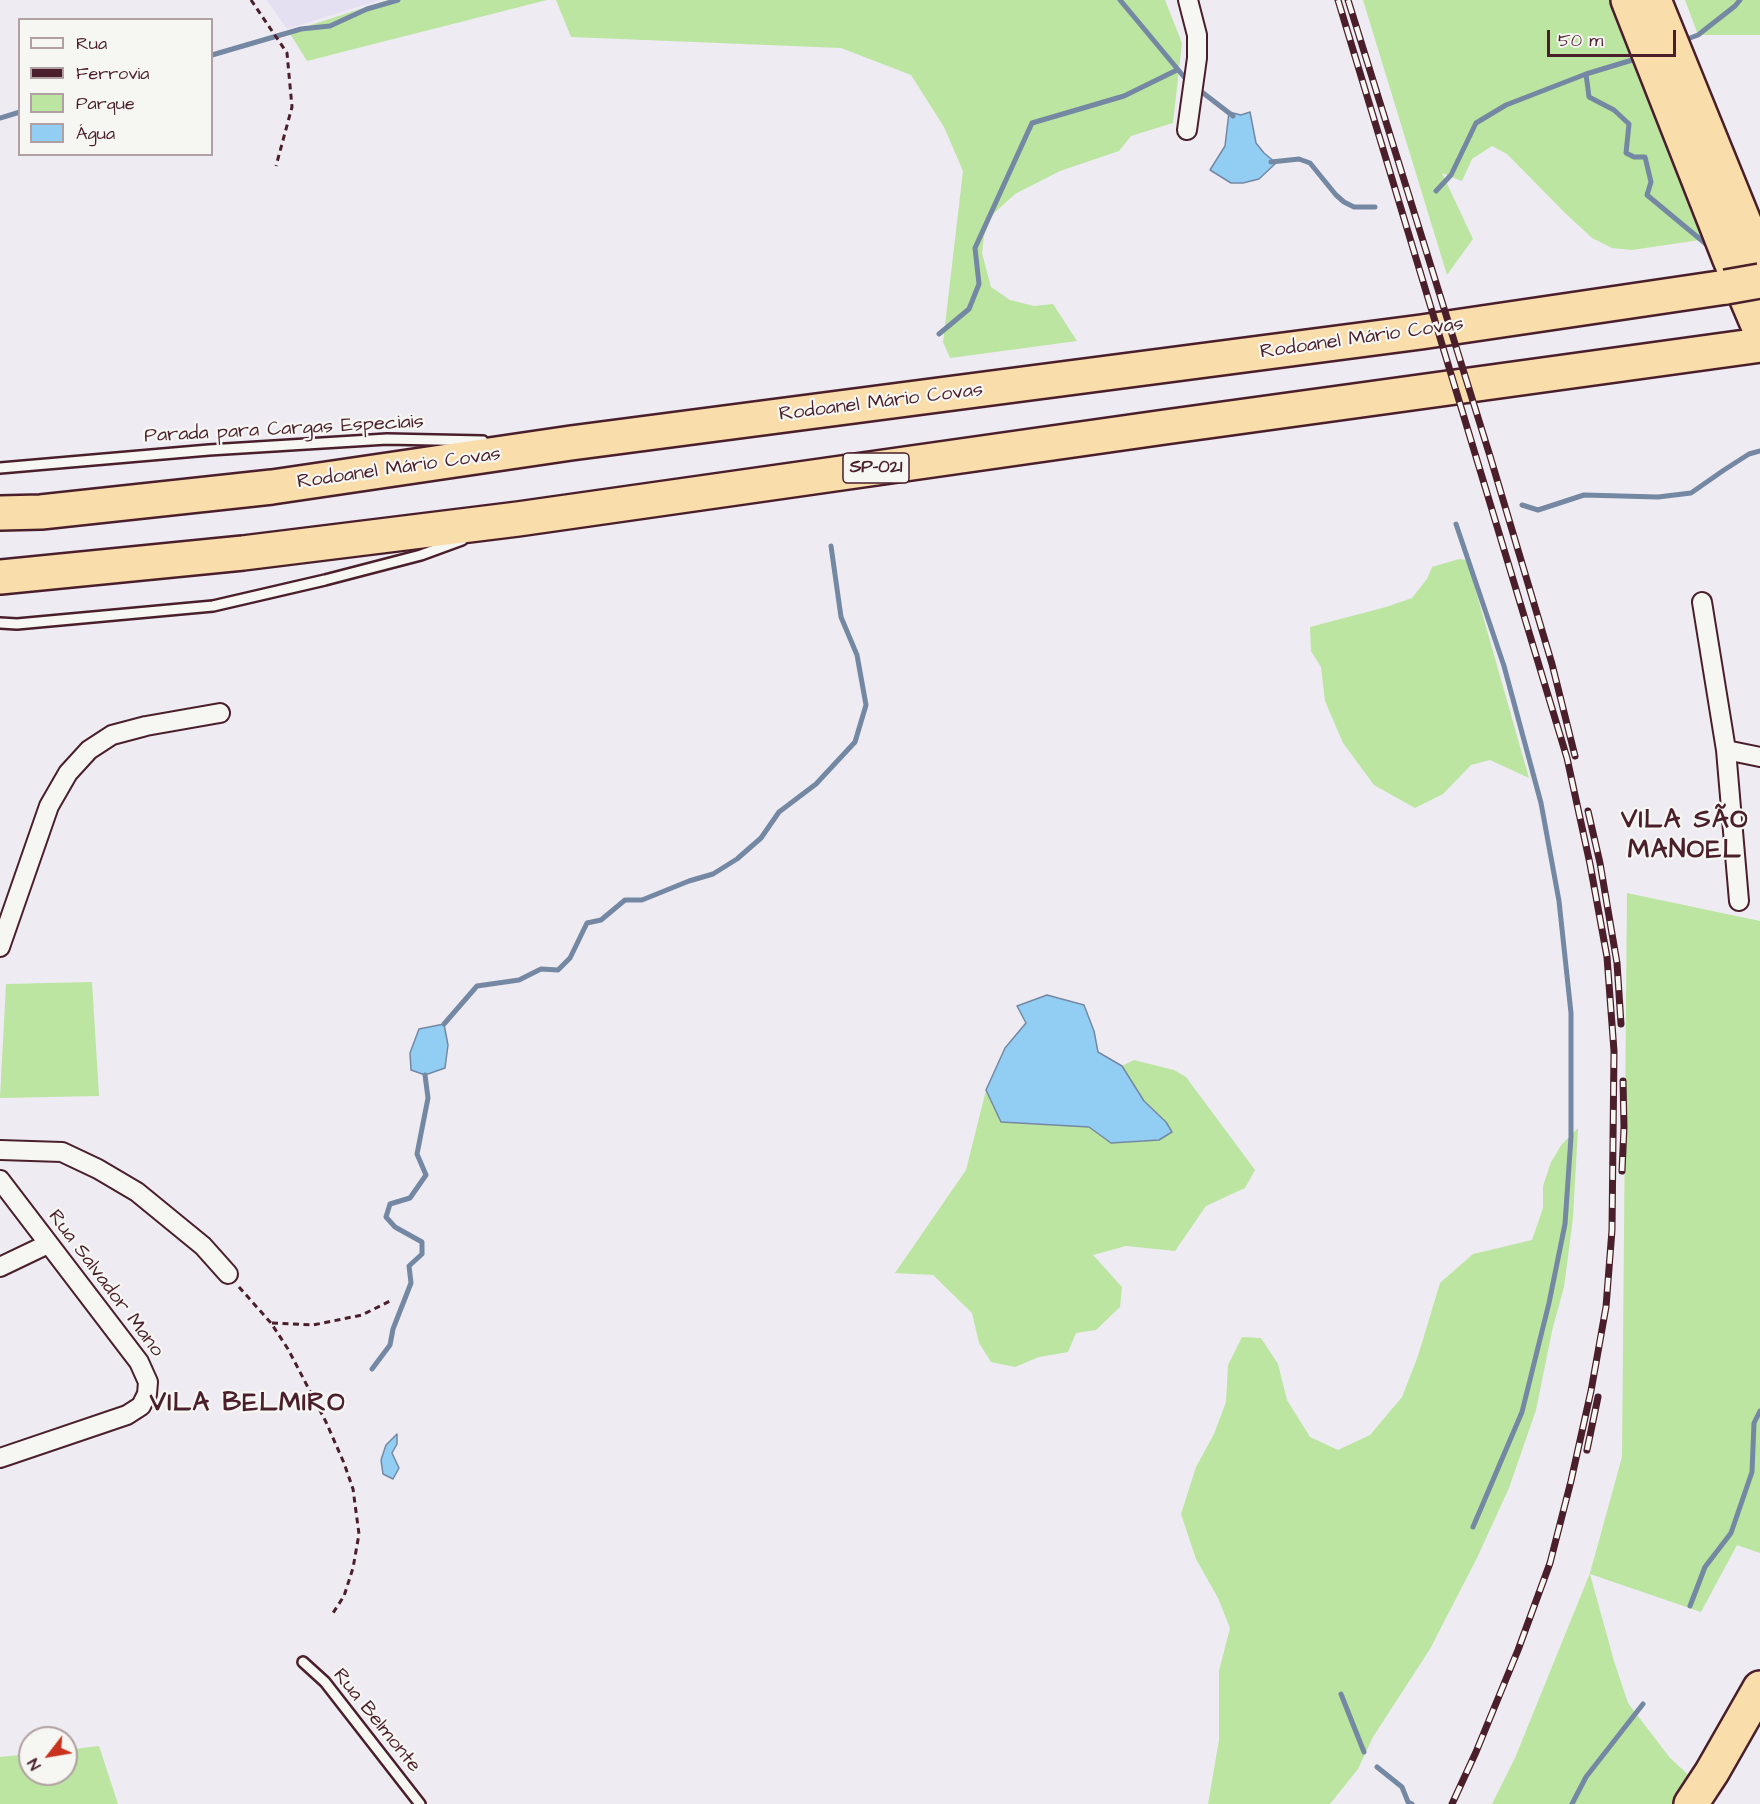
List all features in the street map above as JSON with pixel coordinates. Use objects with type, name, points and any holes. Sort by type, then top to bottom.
[{"type":"highway","points":[[1628,0],[1729,256],[1757,340]]},
{"type":"highway","points":[[1654,0],[1760,261]]},
{"type":"highway","name":"Rodoanel Mário Covas","points":[[0,513],[40,512],[272,488],[571,443],[1421,332],[1760,281]]},
{"type":"highway","name":"SP-021","points":[[0,577],[243,553],[518,519],[1757,340]]},
{"type":"highway","points":[[1691,1804],[1760,1688]]},
{"type":"highway","points":[[1713,1804],[1760,1729]]},
{"type":"street","points":[[1187,130],[1195,73],[1197,35],[1188,0]]},
{"type":"street","points":[[1702,602],[1726,750],[1739,901]]},
{"type":"street","points":[[0,947],[49,806],[68,773],[89,750],[112,735],[220,713]]},
{"type":"street","points":[[1726,750],[1760,757]]},
{"type":"street","points":[[0,1150],[62,1152],[98,1169],[137,1192],[203,1246],[228,1274]]},
{"type":"street","name":"Rua Salvador Mano","points":[[0,1180],[139,1362],[148,1382],[147,1394],[141,1406],[127,1415],[0,1458]]},
{"type":"street","points":[[0,1267],[48,1244]]},
{"type":"lane","name":"Parada para Cargas Especiais","points":[[0,468],[209,450],[387,439],[490,441]]},
{"type":"lane","points":[[513,442],[571,443]]},
{"type":"lane","points":[[0,623],[17,624],[213,606],[421,555],[518,519]]},
{"type":"lane","name":"Rua Belmonte","points":[[303,1662],[325,1682],[420,1804]]},
{"type":"path","points":[[251,0],[287,53],[291,108],[276,166]]},
{"type":"path","points":[[228,1274],[271,1323],[288,1349],[326,1422],[344,1463],[352,1489],[359,1534],[353,1568],[344,1596],[333,1613]]},
{"type":"path","points":[[271,1323],[313,1325],[362,1315],[392,1300]]},
{"type":"shaded area","points":[[267,0],[380,0],[287,29]]},
{"type":"green space","points":[[388,0],[547,0],[307,61],[289,32]]},
{"type":"green space","points":[[556,0],[1165,0],[1182,43],[1173,123],[1131,136],[1119,151],[1060,171],[1015,194],[992,215],[984,236],[982,253],[991,287],[1010,300],[1034,306],[1053,304],[1077,341],[950,358],[943,342],[963,171],[944,127],[911,75],[841,48],[571,37]]},
{"type":"green space","points":[[1363,0],[1618,0],[1713,238],[1632,250],[1612,248],[1592,238],[1507,154],[1492,146],[1472,159],[1462,181],[1442,173],[1473,239],[1447,275]]},
{"type":"green space","points":[[1685,0],[1760,0],[1760,35],[1698,35]]},
{"type":"green space","points":[[1459,559],[1467,560],[1529,778],[1490,760],[1471,765],[1443,794],[1415,808],[1374,785],[1343,743],[1325,701],[1321,667],[1311,651],[1310,627],[1412,598],[1427,579],[1432,567]]},
{"type":"green space","points":[[1627,893],[1760,921],[1760,1553],[1737,1545],[1701,1612],[1590,1574],[1628,1703],[1670,1758],[1694,1780],[1677,1804],[1492,1804],[1515,1758],[1590,1573],[1622,1457]]},
{"type":"green space","points":[[92,982],[99,1096],[0,1098],[6,984]]},
{"type":"green space","points":[[1134,1060],[1174,1070],[1186,1077],[1255,1170],[1245,1188],[1206,1206],[1175,1251],[1126,1246],[1093,1255],[1122,1287],[1120,1307],[1096,1330],[1076,1333],[1068,1352],[1039,1357],[1015,1367],[991,1362],[979,1343],[972,1313],[933,1275],[895,1273],[966,1170],[986,1090],[1001,1122],[1089,1127],[1111,1143],[1166,1122],[1144,1101],[1122,1066]]},
{"type":"green space","points":[[1578,1128],[1573,1218],[1564,1287],[1552,1331],[1536,1410],[1509,1488],[1477,1558],[1430,1649],[1373,1737],[1358,1769],[1330,1804],[1208,1804],[1219,1740],[1219,1671],[1230,1628],[1218,1598],[1196,1559],[1181,1514],[1196,1467],[1214,1434],[1226,1402],[1228,1365],[1242,1337],[1261,1338],[1278,1364],[1287,1400],[1310,1437],[1338,1450],[1370,1435],[1402,1397],[1418,1356],[1440,1283],[1473,1254],[1532,1240],[1543,1208],[1543,1186],[1551,1162],[1562,1144]]},
{"type":"green space","points":[[99,1746],[118,1804],[0,1804],[0,1757],[18,1755],[18,1786],[78,1786],[78,1749]]},
{"type":"water","points":[[1229,112],[1241,115],[1250,112],[1256,143],[1276,163],[1259,179],[1231,183],[1210,170],[1225,146]]},
{"type":"water","points":[[1047,995],[1084,1005],[1094,1031],[1098,1052],[1122,1066],[1144,1101],[1166,1122],[1172,1132],[1159,1140],[1111,1143],[1089,1127],[1001,1122],[986,1090],[1005,1048],[1026,1023],[1017,1006]]},
{"type":"water","points":[[444,1024],[448,1045],[445,1068],[425,1075],[411,1070],[410,1053],[419,1029]]},
{"type":"water","points":[[397,1434],[397,1444],[392,1453],[399,1468],[393,1479],[383,1474],[381,1460],[386,1445]]},
{"type":"waterway","points":[[213,55],[301,29],[330,26],[367,9],[398,0]]},
{"type":"waterway","points":[[1120,0],[1190,84]]},
{"type":"waterway","points":[[1690,38],[1698,35],[1740,0]]},
{"type":"waterway","points":[[1436,191],[1451,175],[1476,123],[1506,105],[1586,74],[1639,58]]},
{"type":"waterway","points":[[939,334],[969,309],[979,284],[975,248],[1032,123],[1124,96],[1177,70]]},
{"type":"waterway","points":[[1586,74],[1589,97],[1614,110],[1629,124],[1626,153],[1634,157],[1645,157],[1651,182],[1647,195],[1712,249]]},
{"type":"waterway","points":[[1198,89],[1233,116]]},
{"type":"waterway","points":[[0,118],[18,113]]},
{"type":"waterway","points":[[1271,162],[1299,159],[1310,163],[1344,202],[1354,207],[1375,207]]},
{"type":"waterway","points":[[1522,505],[1538,510],[1584,495],[1658,497],[1691,493],[1749,454],[1760,451]]},
{"type":"waterway","points":[[1456,524],[1504,666],[1541,803],[1559,901],[1571,1013],[1571,1137],[1565,1224],[1549,1303],[1522,1412],[1473,1527]]},
{"type":"waterway","points":[[444,1024],[477,986],[519,980],[541,969],[558,970],[570,958],[587,923],[601,920],[625,900],[642,900],[713,874],[737,859],[761,838],[779,812],[816,784],[855,742],[866,705],[857,655],[841,617],[831,546]]},
{"type":"waterway","points":[[372,1369],[390,1345],[393,1329],[411,1283],[409,1266],[422,1254],[422,1242],[395,1227],[386,1217],[390,1204],[410,1198],[426,1175],[417,1154],[428,1098],[425,1075]]},
{"type":"waterway","points":[[1690,1606],[1705,1567],[1731,1533],[1752,1472],[1754,1423],[1760,1411]]},
{"type":"waterway","points":[[1341,1694],[1364,1752]]},
{"type":"waterway","points":[[1572,1804],[1586,1777],[1643,1704]]},
{"type":"waterway","points":[[1377,1767],[1402,1787],[1408,1802],[1412,1804]]},
{"type":"railway","points":[[1338,0],[1567,758],[1607,957],[1614,1051],[1612,1230],[1606,1307],[1591,1391],[1550,1563],[1518,1650],[1452,1804]]},
{"type":"railway","points":[[1348,0],[1490,456],[1552,664],[1575,756]]},
{"type":"railway","points":[[1588,811],[1600,863],[1617,963],[1621,1024]]},
{"type":"railway","points":[[1622,1171],[1623,1081]]},
{"type":"railway","points":[[1587,1450],[1598,1397]]},
{"type":"district","name":"VILA SÃO MANOEL","points":[[1685,837]]},
{"type":"district","name":"VILA BELMIRO","points":[[248,1405]]}]
